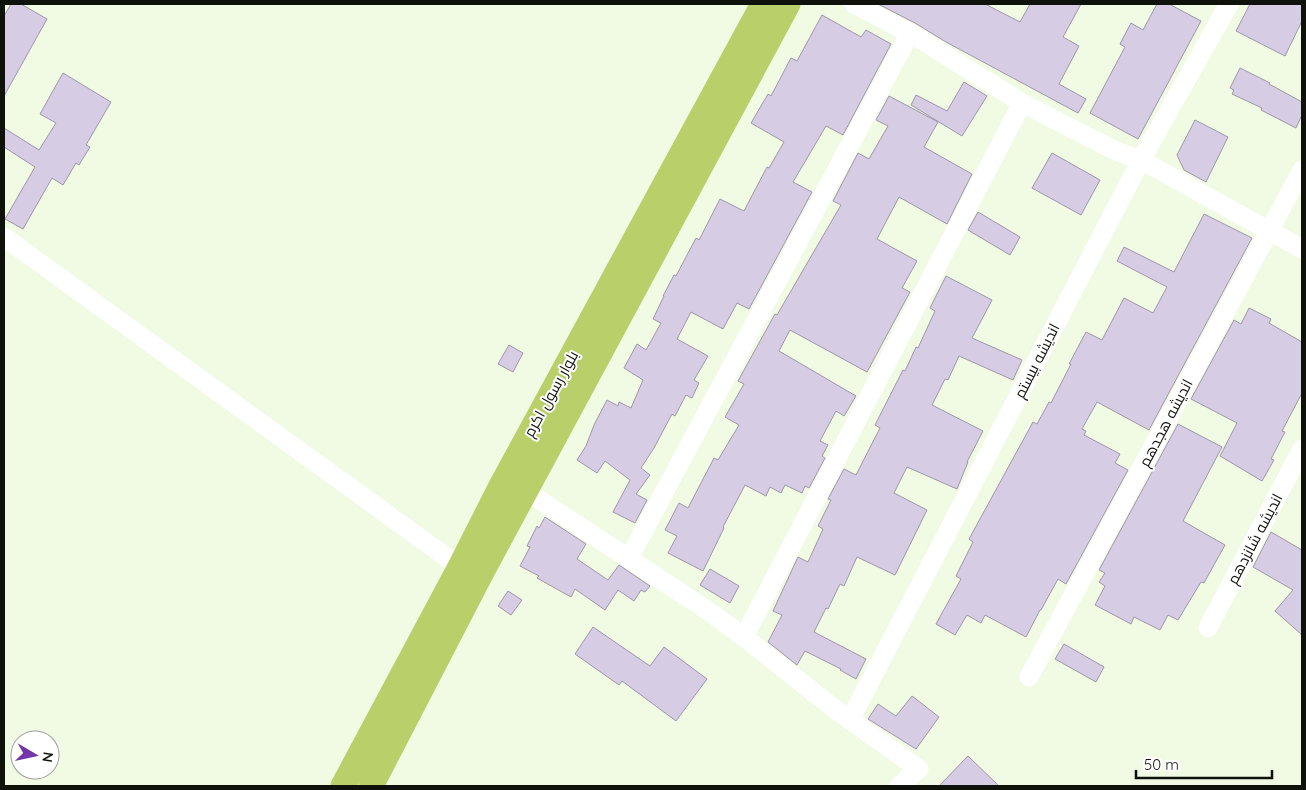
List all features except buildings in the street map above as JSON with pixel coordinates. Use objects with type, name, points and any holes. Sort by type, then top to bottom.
[{"type":"main road","name":"بلوار رسول اکرم","points":[[343,786],[501,486],[763,4]]},
{"type":"main road","name":"بلوار رسول اکرم","points":[[371,786],[483,570],[788,4]]},
{"type":"street","points":[[854,4],[910,33],[1022,103],[1116,151],[1141,160],[1302,249]]},
{"type":"street","name":"اندیشه بیستم","points":[[850,720],[1141,160],[1229,4]]},
{"type":"street","points":[[629,558],[910,33]]},
{"type":"street","points":[[744,637],[1022,103]]},
{"type":"street","name":"اندیشه هجدهم","points":[[1029,677],[1302,170]]},
{"type":"street","points":[[4,236],[460,567]]},
{"type":"street","name":"اندیشه شانزدهم","points":[[1208,628],[1302,449]]},
{"type":"street","points":[[526,491],[710,612],[850,720],[918,769],[899,786]]}]
